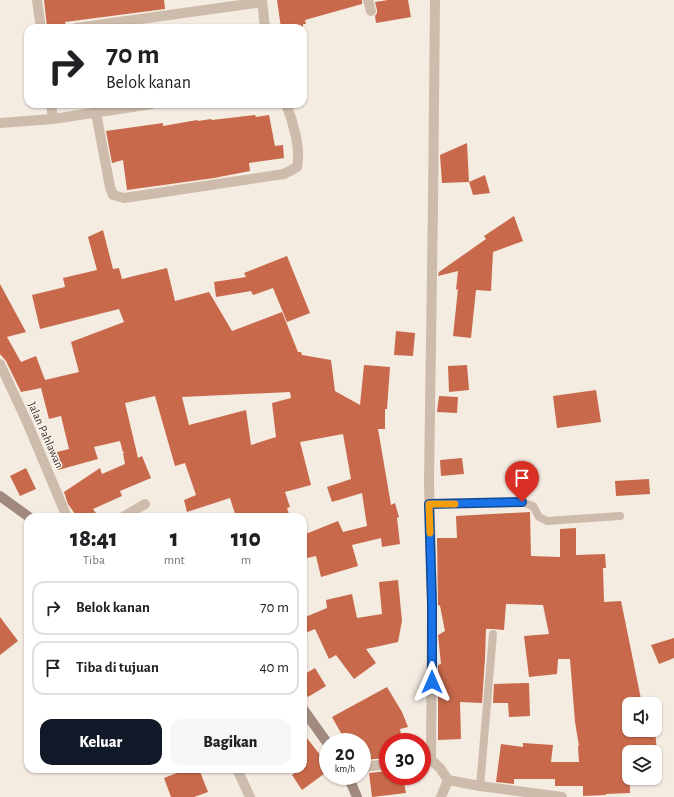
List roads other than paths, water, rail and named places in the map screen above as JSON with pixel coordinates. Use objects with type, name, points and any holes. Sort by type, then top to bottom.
[{"type":"main road","points":[[0,496],[24,513]]},
{"type":"main road","points":[[307,715],[320,733]]},
{"type":"main road","points":[[352,785],[357,797]]},
{"type":"street","points":[[37,0],[40,24]]},
{"type":"street","points":[[368,0],[371,11]]},
{"type":"street","points":[[428,733],[432,604],[429,504],[435,0]]},
{"type":"street","points":[[104,24],[262,1],[265,24]]},
{"type":"street","points":[[52,108],[53,119]]},
{"type":"street","points":[[0,123],[53,119],[127,108]]},
{"type":"street","points":[[96,113],[110,187],[113,195],[124,198],[284,174],[297,167],[299,158],[294,127],[287,108]]},
{"type":"street","name":"Jalan Pahlawan","points":[[0,364],[27,422],[65,513]]},
{"type":"street","points":[[130,513],[145,504]]},
{"type":"street","points":[[431,763],[440,768],[448,780],[480,786],[562,797]]},
{"type":"street","points":[[239,773],[250,797]]},
{"type":"street","points":[[441,797],[448,780]]},
{"type":"lane","points":[[429,504],[522,502],[533,506],[539,517],[547,521],[620,516]]},
{"type":"lane","points":[[480,786],[493,634]]}]
